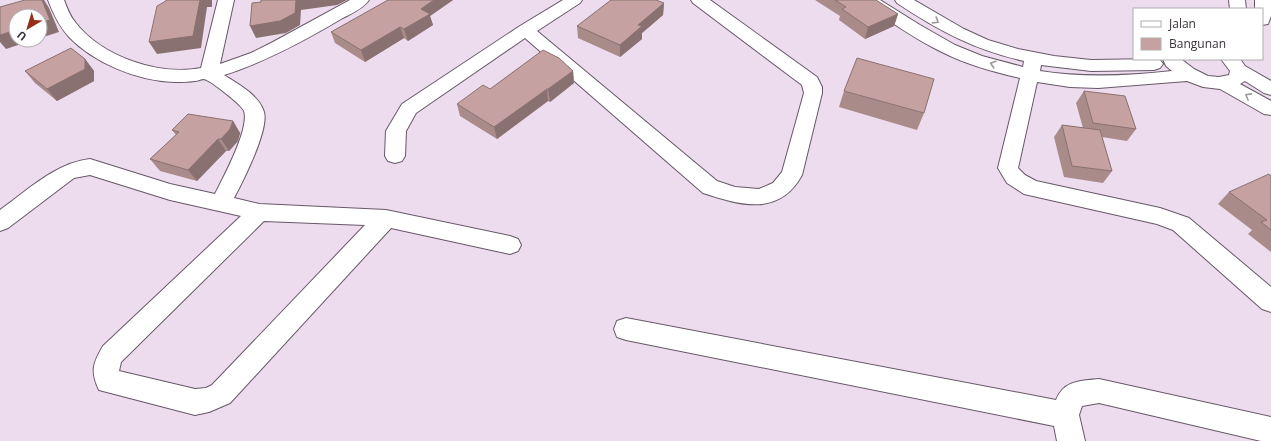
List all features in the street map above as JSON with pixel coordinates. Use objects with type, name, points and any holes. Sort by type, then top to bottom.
[{"type":"street","points":[[56,0],[72,32],[88,45],[112,59],[140,70],[165,76],[186,77],[209,74],[256,58],[297,38],[361,0]]},
{"type":"street","points":[[209,74],[226,0]]},
{"type":"street","points":[[395,156],[396,131],[409,110],[526,30],[574,0]]},
{"type":"street","points":[[526,30],[710,187],[735,195],[761,197],[780,189],[792,175],[813,93],[813,87],[810,81],[699,0]]},
{"type":"street","points":[[869,0],[915,29],[961,54],[1032,66],[1073,64],[1108,66],[1172,61],[1189,76]]},
{"type":"street","points":[[903,0],[952,31],[967,38],[1006,51],[1059,80],[1113,82],[1189,76],[1207,82],[1225,84],[1271,109]]},
{"type":"street","points":[[1263,0],[1263,14]]},
{"type":"street","points":[[1225,84],[1237,79],[1233,62]]},
{"type":"street","points":[[1233,62],[1271,89]]},
{"type":"street","points":[[1032,66],[1008,168],[1018,181],[1031,188],[1150,214],[1181,224],[1271,302]]},
{"type":"street","points":[[209,74],[245,99],[254,112],[255,122],[233,182],[220,204]]},
{"type":"street","points":[[0,222],[67,173],[80,168],[90,167],[170,192],[259,212],[386,218],[510,245]]},
{"type":"street","points":[[259,212],[112,354],[105,367],[108,381],[196,402],[208,400],[222,394],[386,218]]},
{"type":"street","points":[[626,329],[1066,415]]},
{"type":"street","points":[[1071,441],[1066,415],[1070,399],[1078,393],[1099,391],[1271,430]]},
{"type":"building","points":[[25,0],[42,0],[45,8],[8,8],[8,32],[0,35],[0,7]]},
{"type":"building","points":[[166,0],[200,0],[193,36],[149,42],[157,6]]},
{"type":"building","points":[[261,0],[296,0],[295,13],[280,21],[250,26],[252,3],[261,2]]},
{"type":"building","points":[[388,0],[434,0],[421,9],[430,14],[404,29],[400,27],[361,50],[331,32]]},
{"type":"building","points":[[611,0],[656,0],[664,3],[638,25],[642,26],[620,45],[577,26]]},
{"type":"building","points":[[835,0],[876,0],[898,14],[868,27],[842,9],[846,7]]},
{"type":"building","points":[[71,48],[85,59],[85,69],[47,89],[25,71]]},
{"type":"building","points":[[543,50],[559,58],[573,71],[494,127],[457,104],[483,85],[490,89]]},
{"type":"building","points":[[857,58],[934,79],[924,113],[844,91]]},
{"type":"building","points":[[1084,91],[1125,96],[1136,129],[1093,123]]},
{"type":"building","points":[[188,114],[233,121],[230,129],[221,139],[218,139],[188,170],[150,159],[179,132],[172,130]]},
{"type":"building","points":[[1062,125],[1100,130],[1112,171],[1072,166]]},
{"type":"building","points":[[1269,174],[1271,176],[1271,230],[1261,222],[1267,220],[1229,192]]}]
